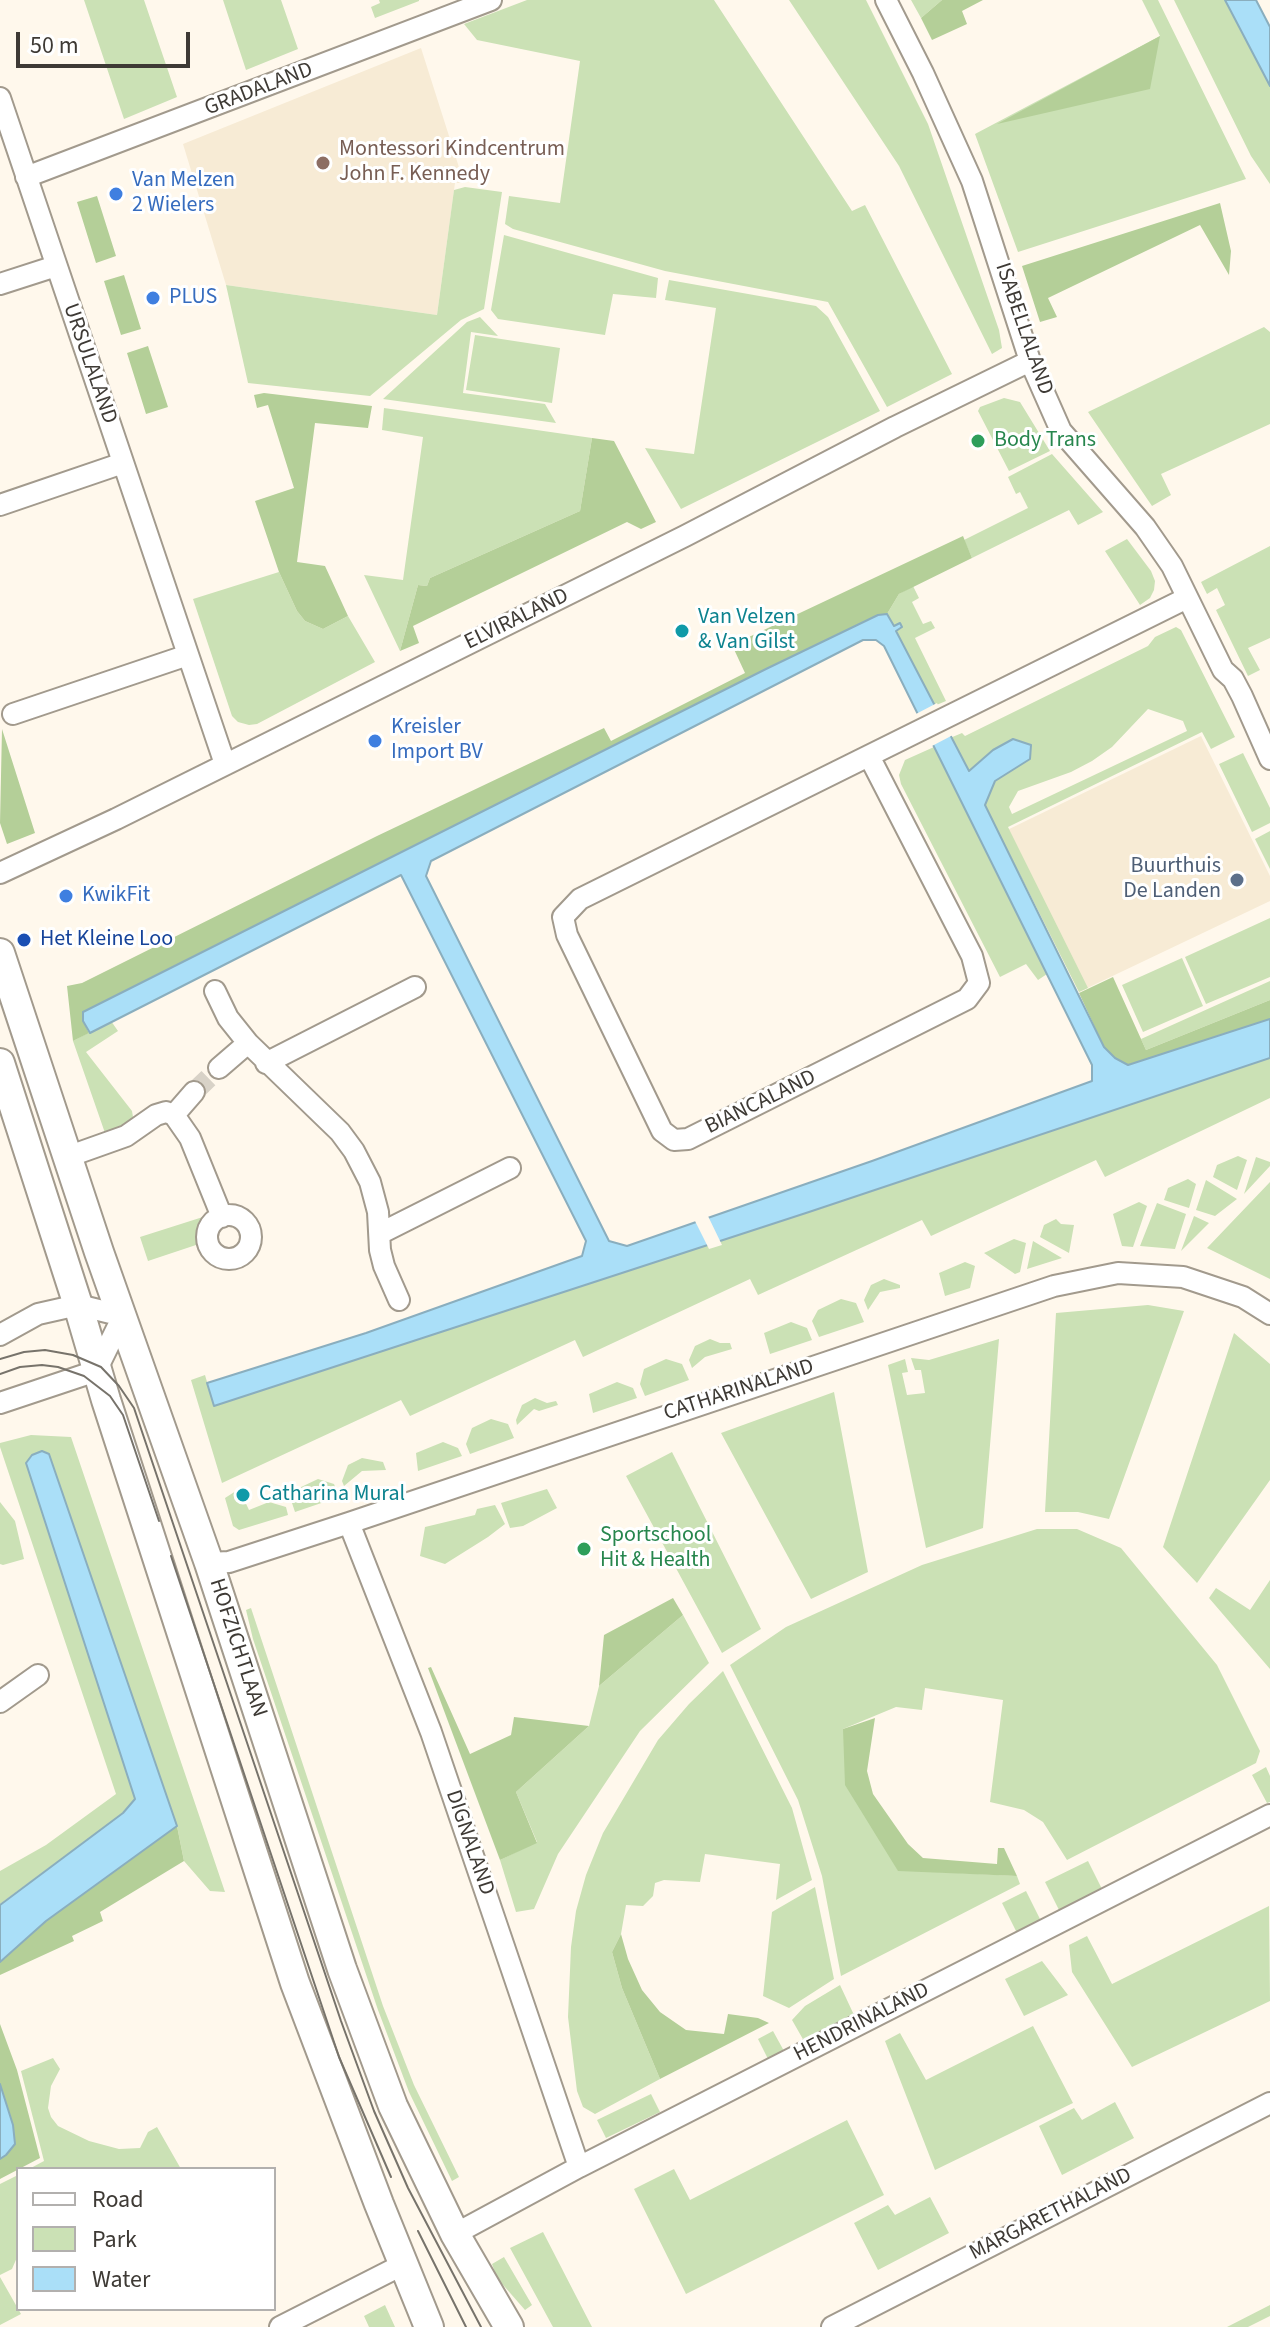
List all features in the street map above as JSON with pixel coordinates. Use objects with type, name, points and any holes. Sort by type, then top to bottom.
[{"type":"main road","name":"HOFZICHTLAAN","points":[[0,953],[67,1157],[209,1563],[352,1997],[393,2106],[455,2234],[509,2327]]},
{"type":"main road","points":[[0,1063],[78,1305],[96,1371],[295,1983],[429,2327]]},
{"type":"street","name":"GRADALAND","points":[[26,177],[491,0]]},
{"type":"street","name":"ISABELLALAND","points":[[886,0],[972,181],[1030,361],[1068,442],[1145,527],[1172,566],[1223,670],[1233,679],[1242,696],[1270,759]]},
{"type":"street","name":"URSULALAND","points":[[0,98],[225,764]]},
{"type":"street","points":[[0,284],[56,266]]},
{"type":"street","name":"ELVIRALAND","points":[[0,873],[685,536],[1030,361]]},
{"type":"street","points":[[0,505],[123,463]]},
{"type":"street","name":"BIANCALAND","points":[[869,756],[972,956],[979,983],[967,999],[688,1139],[674,1140],[662,1131],[567,935],[563,917],[580,899],[1187,598]]},
{"type":"street","points":[[13,714],[188,655]]},
{"type":"street","points":[[266,1063],[415,987]]},
{"type":"street","points":[[215,991],[228,1018],[248,1043],[340,1132],[354,1151],[370,1182],[381,1233],[380,1250],[399,1300]]},
{"type":"street","points":[[219,1068],[248,1043]]},
{"type":"street","points":[[174,1115],[194,1092]]},
{"type":"street","points":[[67,1157],[126,1136],[156,1115],[166,1112],[174,1115],[190,1138],[222,1217]]},
{"type":"street","points":[[381,1233],[510,1168]]},
{"type":"street","name":"CATHARINALAND","points":[[209,1563],[229,1562],[349,1523],[1054,1286],[1118,1273],[1183,1277],[1243,1297],[1270,1314]]},
{"type":"street","points":[[0,1335],[38,1314],[78,1305],[123,1316],[96,1371],[0,1403]]},
{"type":"street","name":"DIGNALAND","points":[[349,1523],[431,1732],[579,2167]]},
{"type":"street","points":[[0,1702],[38,1675]]},
{"type":"street","name":"HENDRINALAND","points":[[455,2234],[579,2167],[1270,1815]]},
{"type":"street","name":"MARGARETHALAND","points":[[832,2327],[1270,2103]]},
{"type":"street","points":[[280,2327],[404,2264]]},
{"type":"shaded area","name":"Montessori Kindcentrum John F. Kennedy","points":[[421,48],[464,183],[455,183],[437,315],[226,285],[183,144]]},
{"type":"shaded area","points":[[1201,736],[1270,876],[1270,901],[1079,992],[1001,833]]},
{"type":"green space","points":[[84,0],[144,0],[177,97],[124,119]]},
{"type":"green space","points":[[223,0],[281,0],[298,49],[246,70]]},
{"type":"green space","points":[[379,0],[419,1],[375,18],[371,7],[380,3]]},
{"type":"green space","points":[[527,0],[714,0],[852,211],[865,205],[952,374],[887,407],[828,302],[665,271],[513,229],[505,224],[509,196],[560,203],[580,61],[477,40],[464,24]]},
{"type":"green space","points":[[789,0],[866,0],[928,124],[999,330],[1002,348],[992,354],[899,166]]},
{"type":"green space","points":[[911,0],[942,0],[921,18]]},
{"type":"green space","points":[[942,0],[983,0],[962,11],[967,24],[932,40],[921,18]]},
{"type":"green space","points":[[1142,0],[1158,0],[1246,179],[1018,252],[975,134],[1160,36]]},
{"type":"green space","points":[[1174,0],[1225,0],[1270,86],[1270,184],[1251,156]]},
{"type":"green space","points":[[1160,36],[1150,89],[997,124]]},
{"type":"green space","points":[[465,187],[502,192],[484,309],[461,320],[370,396],[248,383],[226,285],[437,315],[454,190]]},
{"type":"green space","points":[[97,196],[116,256],[96,263],[77,202]]},
{"type":"green space","points":[[1220,203],[1231,251],[1229,275],[1200,225],[1048,298],[1057,317],[1040,322],[1022,266]]},
{"type":"green space","points":[[504,235],[658,278],[656,298],[613,294],[605,335],[498,319],[491,310]]},
{"type":"green space","points":[[124,275],[141,329],[121,335],[104,281]]},
{"type":"green space","points":[[669,280],[816,306],[828,317],[880,411],[681,509],[645,448],[694,454],[716,308],[665,300]]},
{"type":"green space","points":[[480,317],[498,336],[471,332],[463,393],[545,404],[556,423],[383,399],[467,322]]},
{"type":"green space","points":[[1264,327],[1270,332],[1270,424],[1161,474],[1171,495],[1152,506],[1088,412]]},
{"type":"green space","points":[[475,335],[560,348],[552,403],[466,390]]},
{"type":"green space","points":[[148,346],[168,407],[146,414],[127,353]]},
{"type":"green space","points":[[264,393],[372,406],[368,428],[315,423],[297,562],[325,566],[348,616],[323,629],[305,621],[297,611],[279,572],[255,501],[294,488],[268,405],[257,408],[254,395]]},
{"type":"green space","points":[[1004,398],[1020,402],[1050,451],[1009,471],[978,411],[980,407]]},
{"type":"green space","points":[[384,408],[592,438],[580,511],[430,578],[427,586],[418,585],[400,651],[364,575],[403,580],[423,437],[382,430]]},
{"type":"green space","points":[[592,438],[614,441],[656,522],[641,529],[627,522],[413,626],[419,643],[400,651],[418,585],[427,586],[430,578],[580,511]]},
{"type":"green space","points":[[1052,454],[1103,512],[1078,525],[1069,510],[972,558],[964,540],[1028,508],[1020,492],[1016,494],[1008,477]]},
{"type":"green space","points":[[963,536],[972,558],[899,594],[887,614],[878,615],[766,669],[84,1012],[83,1021],[89,1033],[73,1041],[67,986],[82,983],[377,836],[604,728],[611,741],[745,673],[732,645]]},
{"type":"green space","points":[[1127,539],[1155,581],[1150,598],[1140,605],[1105,551]]},
{"type":"green space","points":[[1270,546],[1270,638],[1248,648],[1260,670],[1248,676],[1216,610],[1225,605],[1217,588],[1207,594],[1201,582]]},
{"type":"green space","points":[[279,572],[305,621],[323,629],[348,616],[375,662],[257,724],[249,725],[238,722],[232,716],[193,599]]},
{"type":"green space","points":[[913,586],[919,598],[912,602],[923,624],[931,621],[935,628],[915,638],[946,701],[934,706],[895,630],[902,626],[894,627],[887,614],[899,594]]},
{"type":"green space","points":[[1176,627],[1181,630],[1235,737],[1211,749],[1202,732],[1008,827],[1088,988],[1079,992],[985,805],[995,781],[1030,759],[969,771],[950,738],[962,733],[965,736],[1148,646],[1155,637]],"holes":[[[1148,709],[1183,721],[1187,731],[1012,814],[1009,807],[1018,791],[1092,761],[1112,747]]]},
{"type":"green space","points":[[2,729],[35,833],[7,844],[0,823]]},
{"type":"green space","points":[[934,747],[1047,974],[1038,980],[1026,964],[1000,977],[901,784],[899,775],[905,760]]},
{"type":"green space","points":[[1243,753],[1270,808],[1270,823],[1252,832],[1219,764]]},
{"type":"green space","points":[[1270,831],[1270,869],[1255,839]]},
{"type":"green space","points":[[1270,918],[1270,977],[1206,1004],[1185,957]]},
{"type":"green space","points":[[1182,958],[1203,1006],[1143,1032],[1122,985]]},
{"type":"green space","points":[[1113,977],[1146,1050],[1270,1000],[1270,1019],[1127,1065],[1104,1047],[1079,993]]},
{"type":"green space","points":[[1270,981],[1270,1000],[1146,1050],[1141,1039]]},
{"type":"green space","points":[[111,1021],[118,1031],[86,1052],[132,1111],[133,1117],[131,1122],[105,1133],[73,1041]]},
{"type":"green space","points":[[1270,1058],[1270,1098],[1105,1177],[1096,1160],[931,1236],[922,1220],[758,1295],[750,1279],[583,1357],[575,1340],[410,1416],[401,1400],[222,1483],[191,1380],[205,1375],[214,1406]]},
{"type":"green space","points":[[1238,1156],[1247,1160],[1237,1190],[1213,1177],[1217,1165]]},
{"type":"green space","points":[[1256,1157],[1270,1162],[1270,1166],[1244,1194]]},
{"type":"green space","points":[[1188,1179],[1196,1184],[1189,1208],[1164,1200],[1168,1188]]},
{"type":"green space","points":[[1206,1180],[1237,1199],[1215,1216],[1196,1210]]},
{"type":"green space","points":[[1270,1182],[1270,1279],[1207,1248]]},
{"type":"green space","points":[[1139,1202],[1147,1206],[1133,1247],[1122,1246],[1113,1214]]},
{"type":"green space","points":[[1157,1203],[1186,1214],[1175,1249],[1140,1246]]},
{"type":"green space","points":[[206,1216],[199,1223],[199,1244],[148,1261],[140,1237]]},
{"type":"green space","points":[[1194,1216],[1209,1223],[1181,1251]]},
{"type":"green space","points":[[1056,1219],[1061,1224],[1074,1225],[1069,1253],[1040,1237],[1044,1225]]},
{"type":"green space","points":[[1014,1239],[1026,1243],[1020,1272],[1015,1274],[984,1253]]},
{"type":"green space","points":[[1033,1241],[1062,1258],[1027,1269]]},
{"type":"green space","points":[[965,1262],[975,1266],[970,1288],[945,1296],[939,1273]]},
{"type":"green space","points":[[884,1279],[900,1285],[900,1288],[880,1292],[868,1310],[864,1300],[871,1285]]},
{"type":"green space","points":[[841,1299],[856,1303],[864,1322],[819,1337],[812,1321],[818,1310]]},
{"type":"green space","points":[[1148,1305],[1184,1311],[1109,1519],[1078,1512],[1045,1512],[1056,1313]]},
{"type":"green space","points":[[791,1322],[807,1328],[812,1340],[770,1354],[764,1333]]},
{"type":"green space","points":[[1234,1333],[1270,1364],[1270,1480],[1197,1583],[1163,1547]]},
{"type":"green space","points":[[710,1339],[730,1343],[732,1349],[705,1357],[692,1368],[689,1360],[695,1346]]},
{"type":"green space","points":[[999,1339],[983,1528],[926,1548],[888,1365],[905,1359],[908,1372],[902,1373],[907,1395],[925,1393],[921,1370],[915,1370],[911,1358],[929,1360]]},
{"type":"green space","points":[[666,1359],[682,1364],[689,1380],[645,1396],[640,1384],[644,1369]]},
{"type":"green space","points":[[617,1382],[633,1388],[637,1398],[593,1413],[589,1394]]},
{"type":"green space","points":[[834,1392],[868,1572],[811,1599],[721,1433]]},
{"type":"green space","points":[[535,1398],[547,1403],[556,1401],[558,1405],[539,1411],[534,1409],[517,1425],[522,1405]]},
{"type":"green space","points":[[491,1419],[508,1424],[514,1438],[470,1454],[466,1444],[472,1428]]},
{"type":"green space","points":[[31,1435],[71,1437],[225,1892],[210,1891],[184,1861],[177,1826],[49,1455],[42,1451],[32,1455],[135,1799],[123,1813],[0,1904],[0,1871],[46,1845],[116,1794],[0,1447],[0,1443]]},
{"type":"green space","points":[[443,1442],[458,1448],[462,1456],[418,1471],[416,1453]]},
{"type":"green space","points":[[672,1452],[761,1629],[722,1653],[626,1476]]},
{"type":"green space","points":[[362,1458],[383,1462],[386,1470],[362,1471],[344,1486],[342,1481],[348,1465]]},
{"type":"green space","points":[[318,1479],[334,1484],[339,1497],[295,1512],[292,1503],[299,1488]]},
{"type":"green space","points":[[239,1489],[249,1510],[269,1502],[286,1507],[288,1515],[239,1530],[233,1526],[225,1498]]},
{"type":"green space","points":[[547,1489],[557,1508],[523,1526],[510,1528],[501,1503]]},
{"type":"green space","points":[[0,1502],[15,1521],[24,1559],[3,1565],[0,1564]]},
{"type":"green space","points":[[495,1505],[505,1524],[488,1537],[445,1564],[420,1556],[425,1527],[475,1515],[477,1509]]},
{"type":"green space","points":[[1037,1529],[1077,1529],[1121,1548],[1217,1665],[1260,1751],[1256,1763],[1067,1860],[1043,1822],[1024,1810],[990,1802],[1003,1700],[925,1688],[922,1710],[896,1707],[843,1729],[898,1870],[1017,1876],[1020,1884],[841,1976],[822,1876],[798,1800],[730,1665],[786,1627],[922,1565]]},
{"type":"green space","points":[[1270,1580],[1270,1669],[1209,1598],[1216,1588],[1250,1610]]},
{"type":"green space","points":[[673,1598],[683,1615],[599,1686],[604,1635]]},
{"type":"green space","points":[[251,1608],[383,2006],[414,2085],[459,2177],[452,2181],[409,2092],[378,2010],[253,1639],[246,1610]]},
{"type":"green space","points":[[683,1615],[709,1663],[640,1731],[558,1854],[534,1909],[516,1912],[500,1860],[537,1842],[516,1792],[589,1726],[599,1686]]},
{"type":"green space","points":[[431,1667],[470,1754],[511,1735],[514,1717],[589,1726],[516,1792],[537,1843],[500,1860],[428,1668]]},
{"type":"green space","points":[[723,1671],[792,1808],[812,1880],[776,1900],[780,1864],[705,1854],[700,1882],[664,1880],[655,1883],[653,1896],[643,1906],[626,1905],[621,1934],[612,1952],[622,1988],[660,2079],[595,2114],[583,2107],[577,2091],[568,2017],[571,1947],[576,1911],[586,1875],[603,1833],[658,1740]]},
{"type":"green space","points":[[875,1718],[867,1771],[873,1794],[908,1844],[923,1858],[997,1864],[998,1848],[1004,1848],[1017,1876],[898,1871],[845,1785],[843,1729]]},
{"type":"green space","points":[[1266,1767],[1270,1776],[1270,1802],[1267,1803],[1252,1775]]},
{"type":"green space","points":[[177,1826],[184,1861],[100,1912],[103,1921],[72,1936],[74,1941],[0,1975],[0,1962],[46,1921]]},
{"type":"green space","points":[[1088,1861],[1103,1891],[1060,1912],[1045,1882]]},
{"type":"green space","points":[[815,1887],[834,1979],[789,2008],[763,1996],[772,1912]]},
{"type":"green space","points":[[1026,1891],[1041,1921],[1017,1933],[1002,1903]]},
{"type":"green space","points":[[1269,1906],[1270,2001],[1132,2067],[1072,1972],[1069,1945],[1087,1936],[1112,1984]]},
{"type":"green space","points":[[621,1934],[642,1990],[660,2012],[686,2030],[724,2034],[728,2014],[758,2018],[769,2023],[660,2079],[622,1988],[612,1952]]},
{"type":"green space","points":[[1042,1961],[1068,1995],[1024,2016],[1005,1979]]},
{"type":"green space","points":[[840,1985],[854,2015],[804,2041],[792,2020],[805,2006]]},
{"type":"green space","points":[[0,2024],[17,2070],[40,2158],[23,2167],[16,2167],[16,2171],[0,2179],[0,2159],[6,2155],[13,2125],[0,2084]]},
{"type":"green space","points":[[1033,2026],[1073,2103],[935,2170],[885,2041],[900,2033],[926,2080]]},
{"type":"green space","points":[[773,2031],[784,2051],[768,2059],[758,2039]]},
{"type":"green space","points":[[53,2058],[60,2069],[51,2086],[48,2108],[58,2126],[89,2141],[119,2149],[140,2148],[148,2132],[157,2127],[180,2167],[33,2167],[44,2161],[21,2071]]},
{"type":"green space","points":[[651,2094],[660,2112],[606,2138],[597,2120]]},
{"type":"green space","points":[[1115,2102],[1134,2138],[1062,2175],[1039,2126],[1074,2108],[1082,2120]]},
{"type":"green space","points":[[847,2120],[884,2195],[686,2294],[634,2189],[674,2169],[690,2200]]},
{"type":"green space","points":[[16,2176],[16,2260],[12,2269],[0,2275],[0,2184]]},
{"type":"green space","points":[[930,2197],[949,2233],[878,2270],[854,2223],[888,2205],[895,2215]]},
{"type":"green space","points":[[543,2232],[592,2327],[553,2327],[510,2248]]},
{"type":"green space","points":[[504,2257],[532,2305],[525,2310],[497,2278],[492,2264]]},
{"type":"green space","points":[[0,2277],[16,2305],[16,2311],[21,2314],[0,2325]]},
{"type":"green space","points":[[385,2305],[395,2327],[369,2327],[364,2316]]},
{"type":"green space","points":[[1270,2305],[1270,2316],[1248,2327],[1227,2327]]},
{"type":"water","points":[[1225,0],[1256,0],[1270,27],[1270,86]]},
{"type":"water","points":[[887,614],[894,626],[900,623],[902,627],[896,631],[969,771],[993,750],[1013,739],[1031,745],[1030,759],[995,781],[985,805],[1104,1047],[1128,1065],[1270,1019],[1270,1058],[214,1406],[207,1383],[366,1333],[582,1256],[586,1241],[401,875],[90,1033],[83,1021],[83,1012],[878,615]],"holes":[[[863,640],[876,640],[884,646],[1092,1065],[1092,1081],[627,1246],[609,1241],[426,876],[431,861]]]},
{"type":"water","points":[[42,1451],[49,1454],[177,1826],[46,1921],[0,1962],[0,1905],[123,1813],[135,1799],[26,1463],[32,1455]]},
{"type":"water","points":[[0,2084],[13,2125],[15,2144],[0,2159]]},
{"type":"pier","points":[[937,703],[953,735],[930,747],[914,715]]},
{"type":"pier","points":[[707,1214],[722,1245],[709,1249],[694,1219]]},
{"type":"tunnel","points":[[194,1092],[219,1068]]},
{"type":"tram line","points":[[0,1359],[45,1350],[73,1355],[101,1367],[134,1408],[374,2111],[408,2188],[481,2327]]},
{"type":"tram line","points":[[0,1374],[20,1367],[58,1367],[84,1376],[110,1396],[123,1415],[159,1521]]},
{"type":"tram line","points":[[171,1556],[339,2057],[391,2177]]},
{"type":"tram line","points":[[418,2231],[466,2327]]},
{"type":"place","name":"Montessori Kindcentrum John F. Kennedy","points":[[323,163]]},
{"type":"place","name":"Van Melzen 2 Wielers","points":[[116,194]]},
{"type":"place","name":"PLUS","points":[[153,298]]},
{"type":"place","name":"Body Trans","points":[[978,441]]},
{"type":"place","name":"Van Velzen & Van Gilst","points":[[682,631]]},
{"type":"place","name":"Kreisler Import BV","points":[[375,741]]},
{"type":"place","name":"Buurthuis De Landen","points":[[1237,880]]},
{"type":"place","name":"KwikFit","points":[[66,896]]},
{"type":"place","name":"Het Kleine Loo","points":[[24,940]]},
{"type":"place","name":"Catharina Mural","points":[[243,1495]]},
{"type":"place","name":"Sportschool Hit & Health","points":[[584,1549]]}]
